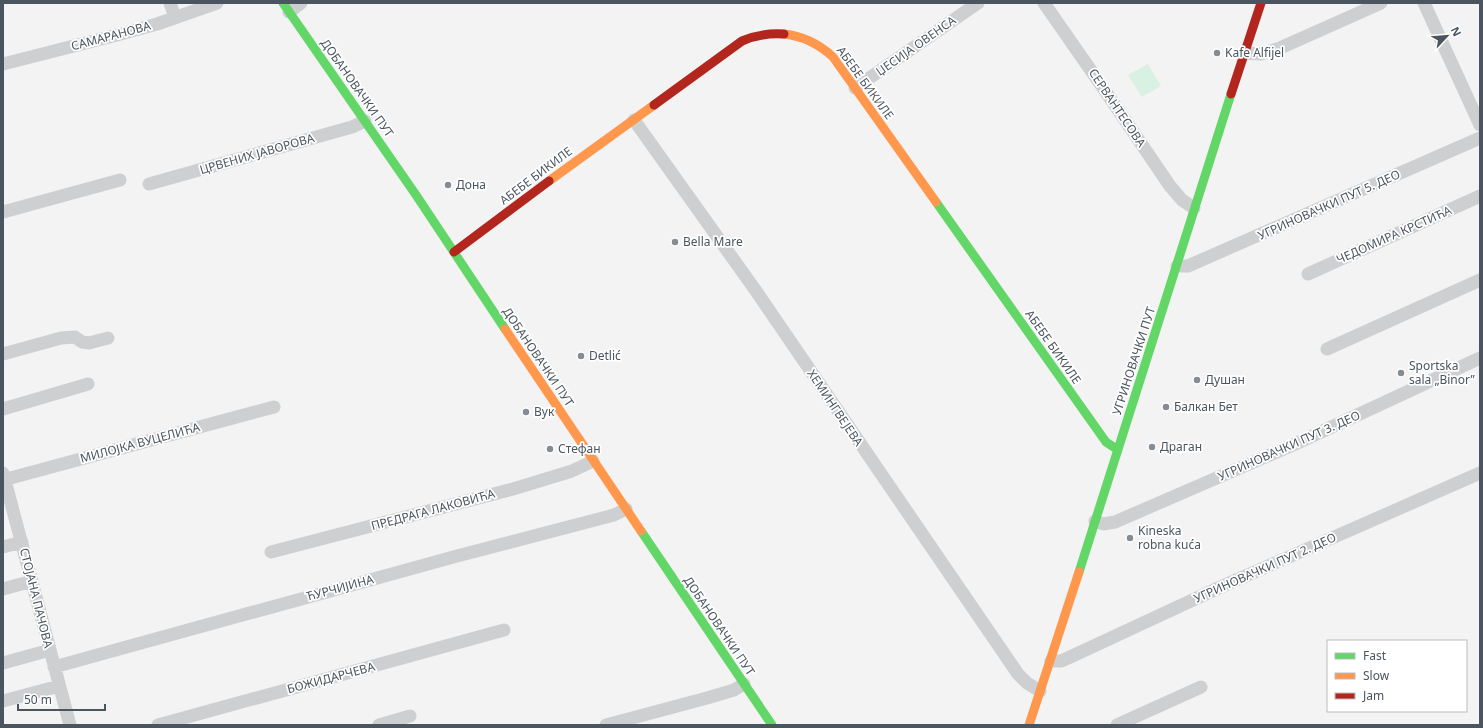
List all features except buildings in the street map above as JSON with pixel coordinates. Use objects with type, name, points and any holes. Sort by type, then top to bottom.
[{"type":"street","points":[[170,3],[175,17]]},
{"type":"street","name":"САМАРАНОВА","points":[[3,64],[117,35],[217,3]]},
{"type":"street","points":[[286,8],[301,3]]},
{"type":"street","name":"ЏЕСИЈА ОВЕНСА","points":[[855,88],[978,3]]},
{"type":"street","name":"СЕРВАНТЕСОВА","points":[[1044,3],[1170,186],[1182,200],[1194,208]]},
{"type":"street","name":"УГРИНОВАЧКИ ПУТ","points":[[1029,725],[1051,661],[1177,266],[1194,208],[1261,3]]},
{"type":"street","points":[[1245,53],[1261,54],[1280,48],[1381,3]]},
{"type":"street","points":[[1424,3],[1480,125]]},
{"type":"street","name":"ДОБАНОВАЧКИ ПУТ","points":[[286,8],[454,252],[593,461],[772,725]]},
{"type":"street","name":"АБЕБЕ БИКИЛЕ","points":[[454,252],[742,41],[754,36],[783,34],[799,37],[823,46],[833,57],[1106,442],[1118,450]]},
{"type":"street","name":"ХЕМИНГВЕЈЕВА","points":[[634,120],[756,292],[1018,674],[1027,683],[1040,691]]},
{"type":"street","name":"ЦРВЕНИХ ЈАВОРОВА","points":[[148,184],[352,127],[365,121]]},
{"type":"street","name":"УГРИНОВАЧКИ ПУТ 5. ДЕО","points":[[1177,266],[1188,266],[1480,138]]},
{"type":"street","points":[[3,212],[120,180]]},
{"type":"street","name":"ЧЕДОМИРА КРСТИЋА","points":[[1308,274],[1480,196]]},
{"type":"street","points":[[1326,349],[1480,280]]},
{"type":"street","points":[[3,354],[61,338],[75,337],[82,342],[89,343],[108,338]]},
{"type":"street","name":"УГРИНОВАЧКИ ПУТ 3. ДЕО","points":[[1095,521],[1103,524],[1115,522],[1295,444],[1480,358]]},
{"type":"street","points":[[3,409],[88,384]]},
{"type":"street","name":"МИЛОЈКА ВУЦЕЛИЋА","points":[[4,477],[274,407]]},
{"type":"street","name":"ПРЕДРАГА ЛАКОВИЋА","points":[[271,552],[513,489],[572,471],[593,461]]},
{"type":"street","name":"УГРИНОВАЧКИ ПУТ 2. ДЕО","points":[[1051,661],[1062,661],[1226,585],[1480,473]]},
{"type":"street","name":"СТОЈАНА ПАЧОВА","points":[[4,477],[70,725]]},
{"type":"street","name":"ЋУРЧИЈИНА","points":[[54,666],[614,515],[626,510]]},
{"type":"street","points":[[3,547],[22,542]]},
{"type":"street","points":[[3,589],[32,581]]},
{"type":"street","name":"БОЖИДАРЧЕВА","points":[[158,725],[504,630]]},
{"type":"street","points":[[3,663],[50,650]]},
{"type":"street","points":[[606,725],[734,690],[744,684]]},
{"type":"street","points":[[3,701],[59,686]]},
{"type":"street","points":[[1117,725],[1201,687]]},
{"type":"street","points":[[379,725],[410,716]]},
{"type":"green space","points":[[1148,64],[1161,86],[1142,97],[1128,75]]},
{"type":"traffic: fast","points":[[283,3],[416,195],[505,329]]},
{"type":"traffic: fast","points":[[1079,572],[1231,94]]},
{"type":"traffic: fast","points":[[936,202],[1106,442],[1118,450]]},
{"type":"traffic: fast","points":[[641,531],[772,725]]},
{"type":"traffic: slow","points":[[784,34],[810,41],[833,57],[936,202]]},
{"type":"traffic: slow","points":[[549,181],[654,105]]},
{"type":"traffic: slow","points":[[505,329],[641,531]]},
{"type":"traffic: slow","points":[[1029,725],[1079,572]]},
{"type":"traffic: jam","points":[[1231,94],[1261,3]]},
{"type":"traffic: jam","points":[[654,105],[742,41],[763,35],[784,34]]},
{"type":"traffic: jam","points":[[454,252],[549,181]]},
{"type":"place","name":"Kafe Alfijel","points":[[1217,53]]},
{"type":"place","name":"Дона","points":[[448,185]]},
{"type":"place","name":"Bella Mare","points":[[675,242]]},
{"type":"place","name":"Detlić","points":[[581,356]]},
{"type":"place","name":"Sportska sala „Binor”","points":[[1401,373]]},
{"type":"place","name":"Душан","points":[[1197,380]]},
{"type":"place","name":"Балкан Бет","points":[[1166,407]]},
{"type":"place","name":"Вук","points":[[526,412]]},
{"type":"place","name":"Драган","points":[[1152,447]]},
{"type":"place","name":"Стефан","points":[[550,449]]},
{"type":"place","name":"Kineska robna kuća","points":[[1130,538]]}]
